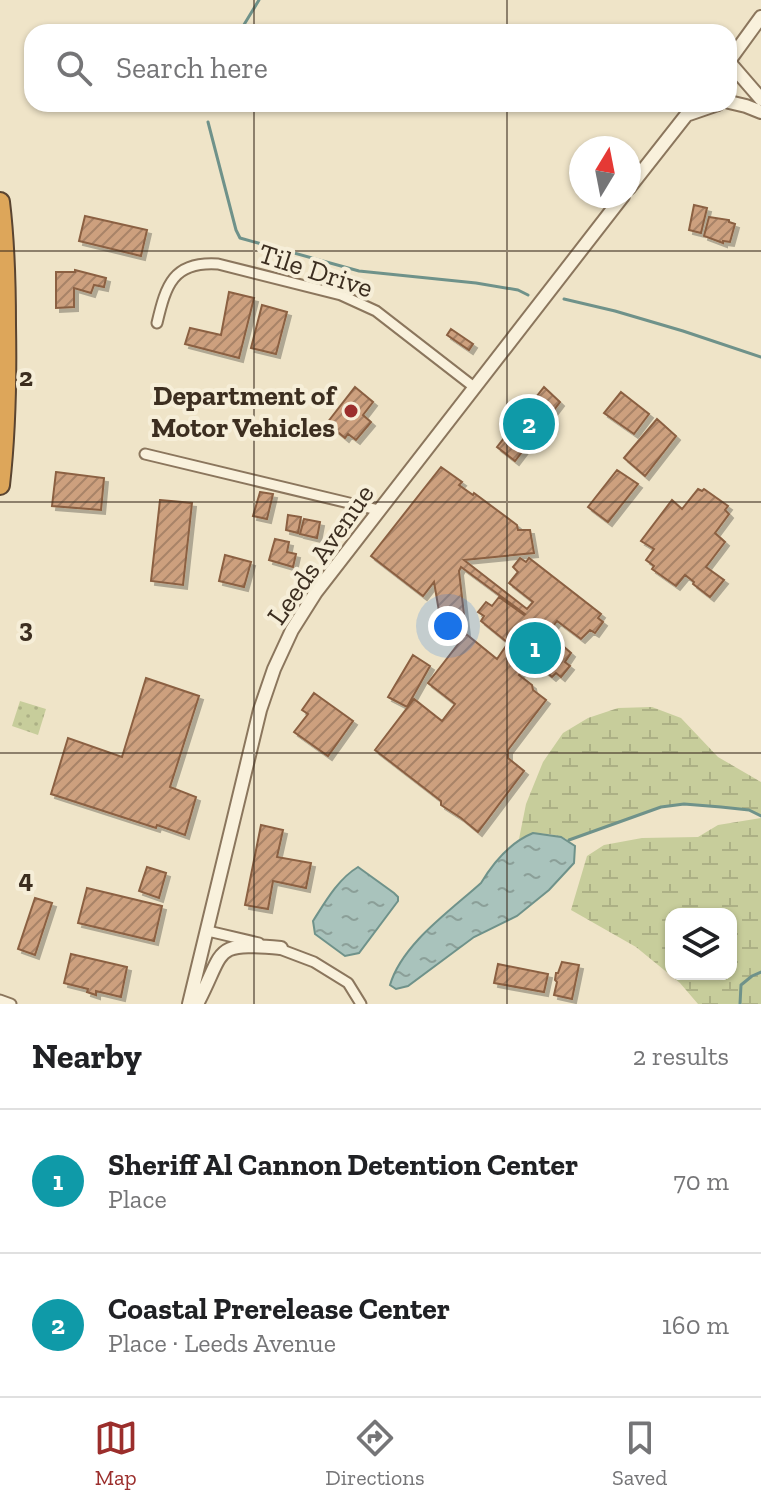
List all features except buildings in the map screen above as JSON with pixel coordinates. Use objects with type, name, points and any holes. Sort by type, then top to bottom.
[{"type":"highway","points":[[0,202],[7,358],[0,485]]},
{"type":"street","points":[[737,50],[761,17]]},
{"type":"street","points":[[737,70],[761,99]]},
{"type":"street","points":[[737,104],[761,112]]},
{"type":"street","points":[[641,173],[688,112]]},
{"type":"street","points":[[686,115],[695,112]]},
{"type":"street","name":"Leeds Avenue","points":[[189,1004],[260,710],[292,630],[316,592],[378,510],[614,208]]},
{"type":"street","name":"Tile Drive","points":[[157,323],[164,295],[175,278],[187,267],[201,263],[218,264],[341,295],[376,311],[474,387]]},
{"type":"street","points":[[145,454],[378,510]]},
{"type":"street","points":[[208,931],[281,948],[314,962],[348,983],[361,1004]]},
{"type":"street","points":[[197,1004],[215,963],[224,952],[233,947],[247,946],[281,948]]},
{"type":"street","points":[[0,1000],[11,1004]]},
{"type":"green space","points":[[20,701],[46,709],[38,735],[12,726]]},
{"type":"green space","points":[[652,707],[681,718],[718,757],[761,782],[761,816],[749,810],[684,804],[661,807],[569,840],[544,834],[519,839],[526,804],[543,762],[563,733],[588,718],[618,708]]},
{"type":"green space","points":[[761,818],[761,1004],[698,1004],[676,980],[737,980],[737,908],[665,908],[665,971],[636,947],[571,910],[587,856],[604,845],[642,838],[698,837],[718,825]]},
{"type":"water","points":[[533,833],[561,837],[575,846],[574,863],[549,890],[517,916],[474,937],[408,986],[396,989],[390,985],[396,970],[416,942],[481,883],[510,848]]},
{"type":"water","points":[[358,867],[394,893],[398,901],[359,953],[345,956],[315,934],[313,921],[338,884]]},
{"type":"waterway","points":[[244,24],[259,0]]},
{"type":"waterway","points":[[208,122],[240,238],[359,271],[476,283],[518,290],[528,295]]},
{"type":"waterway","points":[[564,299],[683,331],[761,357]]},
{"type":"waterway","points":[[569,840],[661,807],[684,804],[749,810],[761,816]]},
{"type":"waterway","points":[[740,1004],[741,985],[761,972]]},
{"type":"place","name":"Department of Motor Vehicles","points":[[351,411]]},
{"type":"place","name":"Coastal Prerelease Center","points":[[529,424]]},
{"type":"place","name":"Sheriff Al Cannon Detention Center","points":[[535,648]]}]
